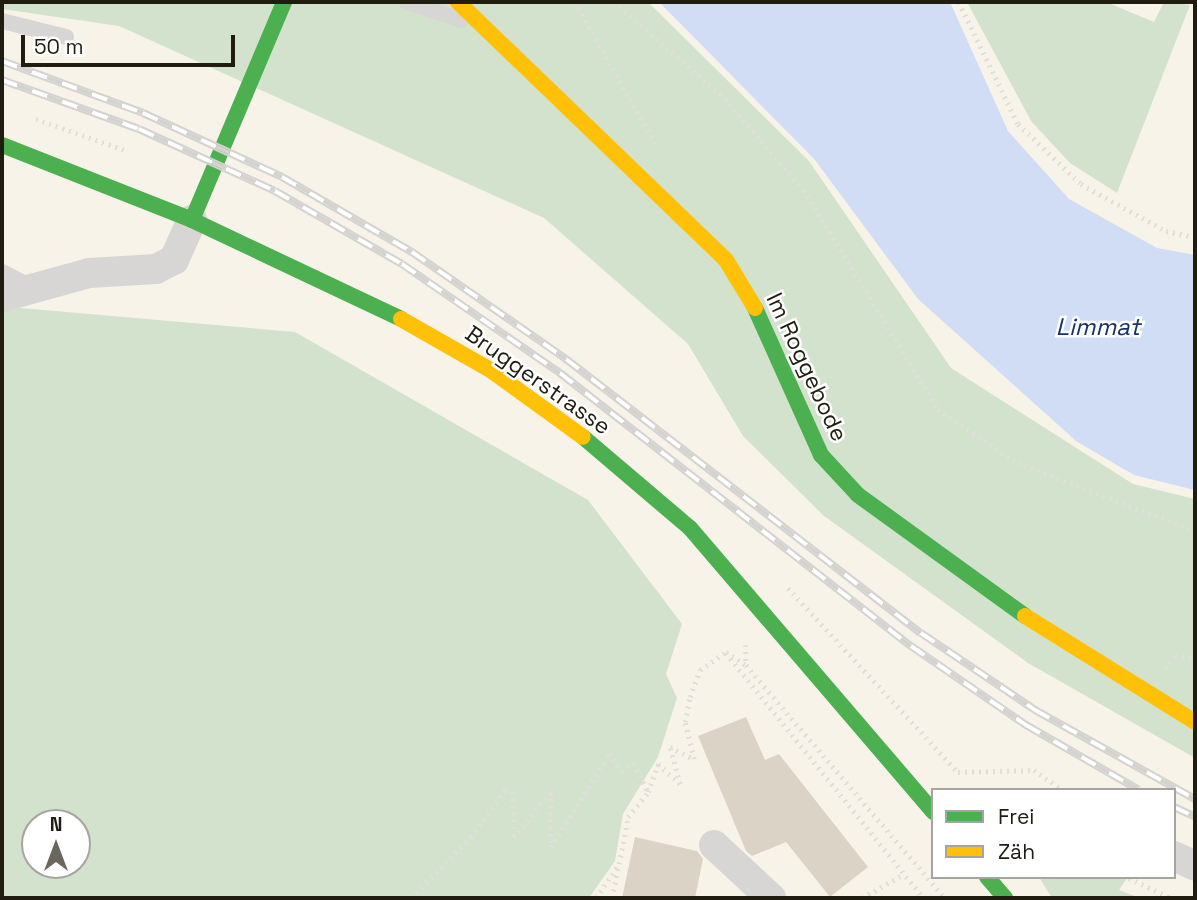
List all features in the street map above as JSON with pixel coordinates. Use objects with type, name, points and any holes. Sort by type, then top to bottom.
[{"type":"main road","points":[[195,211],[284,2]]},
{"type":"main road","name":"Im Roggebode","points":[[458,2],[480,27],[726,260],[767,327],[821,455],[858,495],[1058,640],[1195,722]]},
{"type":"main road","name":"Bruggerstrasse","points":[[2,145],[195,211],[393,314],[492,371],[651,490],[931,810]]},
{"type":"main road","points":[[989,879],[1005,898]]},
{"type":"street","points":[[2,297],[29,286],[89,272],[156,269],[174,260],[195,211]]},
{"type":"street","points":[[714,845],[771,898]]},
{"type":"street","points":[[1176,857],[1195,866]]},
{"type":"lane","points":[[407,2],[480,27]]},
{"type":"lane","points":[[2,21],[66,37]]},
{"type":"lane","points":[[2,272],[29,286]]},
{"type":"path","points":[[575,2],[664,157]]},
{"type":"path","points":[[614,2],[725,99],[804,190],[938,409],[1018,463],[1195,531]]},
{"type":"path","points":[[959,2],[1018,124],[1081,184],[1166,231],[1195,237]]},
{"type":"path","points":[[27,116],[128,151]]},
{"type":"path","points":[[779,578],[958,772],[1034,770],[1060,788]]},
{"type":"path","points":[[726,652],[746,665],[945,898]]},
{"type":"path","points":[[612,898],[628,817],[648,792],[660,764],[675,786],[680,784],[670,747],[694,759],[685,722],[690,696],[700,670],[726,652]]},
{"type":"path","points":[[726,652],[924,898]]},
{"type":"path","points":[[1175,655],[1195,658]]},
{"type":"path","points":[[411,898],[471,837],[506,789],[513,792],[514,838],[551,792],[551,847],[610,752],[622,772],[634,763],[648,792]]},
{"type":"path","points":[[596,898],[618,864]]},
{"type":"path","points":[[862,898],[904,874]]},
{"type":"path","points":[[1131,879],[1171,898]]},
{"type":"green space","points":[[2,2],[648,2],[809,161],[951,368],[1133,484],[1195,499],[1195,758],[1028,663],[824,516],[743,436],[688,344],[544,218],[119,26],[2,9]]},
{"type":"green space","points":[[967,2],[1106,2],[1154,22],[1164,2],[1190,5],[1117,193],[1070,163],[1031,121]]},
{"type":"green space","points":[[9,307],[295,332],[588,500],[682,624],[666,674],[677,698],[658,757],[623,814],[615,861],[589,898],[2,898],[2,310]]},
{"type":"green space","points":[[1040,879],[1127,879],[1119,890],[1140,898],[1052,898]]},
{"type":"water","name":"Limmat","points":[[659,2],[950,2],[1008,131],[1069,199],[1157,248],[1195,255],[1195,490],[1134,475],[1076,441],[918,299],[815,160]]},
{"type":"building","points":[[746,717],[765,760],[779,754],[868,867],[830,897],[786,842],[752,856],[746,851],[698,736]]},
{"type":"building","points":[[635,837],[697,851],[703,859],[695,898],[622,898]]},
{"type":"railway","points":[[2,61],[143,113],[282,177],[412,252],[566,359],[921,633],[1035,710],[1175,788]]},
{"type":"railway","points":[[2,80],[139,129],[275,191],[402,264],[560,373],[911,646],[1026,725],[1136,788]]},
{"type":"railway","points":[[1176,788],[1195,799]]},
{"type":"railway","points":[[1176,808],[1195,817]]},
{"type":"traffic: fast","points":[[192,220],[284,2]]},
{"type":"traffic: fast","points":[[2,145],[192,220],[401,319]]},
{"type":"traffic: fast","points":[[755,308],[821,455],[858,495],[1025,616]]},
{"type":"traffic: fast","points":[[583,437],[690,528],[931,810]]},
{"type":"traffic: fast","points":[[989,879],[1005,898]]},
{"type":"traffic: slow","points":[[458,2],[726,260],[755,308]]},
{"type":"traffic: slow","points":[[401,319],[492,371],[583,437]]},
{"type":"traffic: slow","points":[[1025,616],[1195,722]]}]
